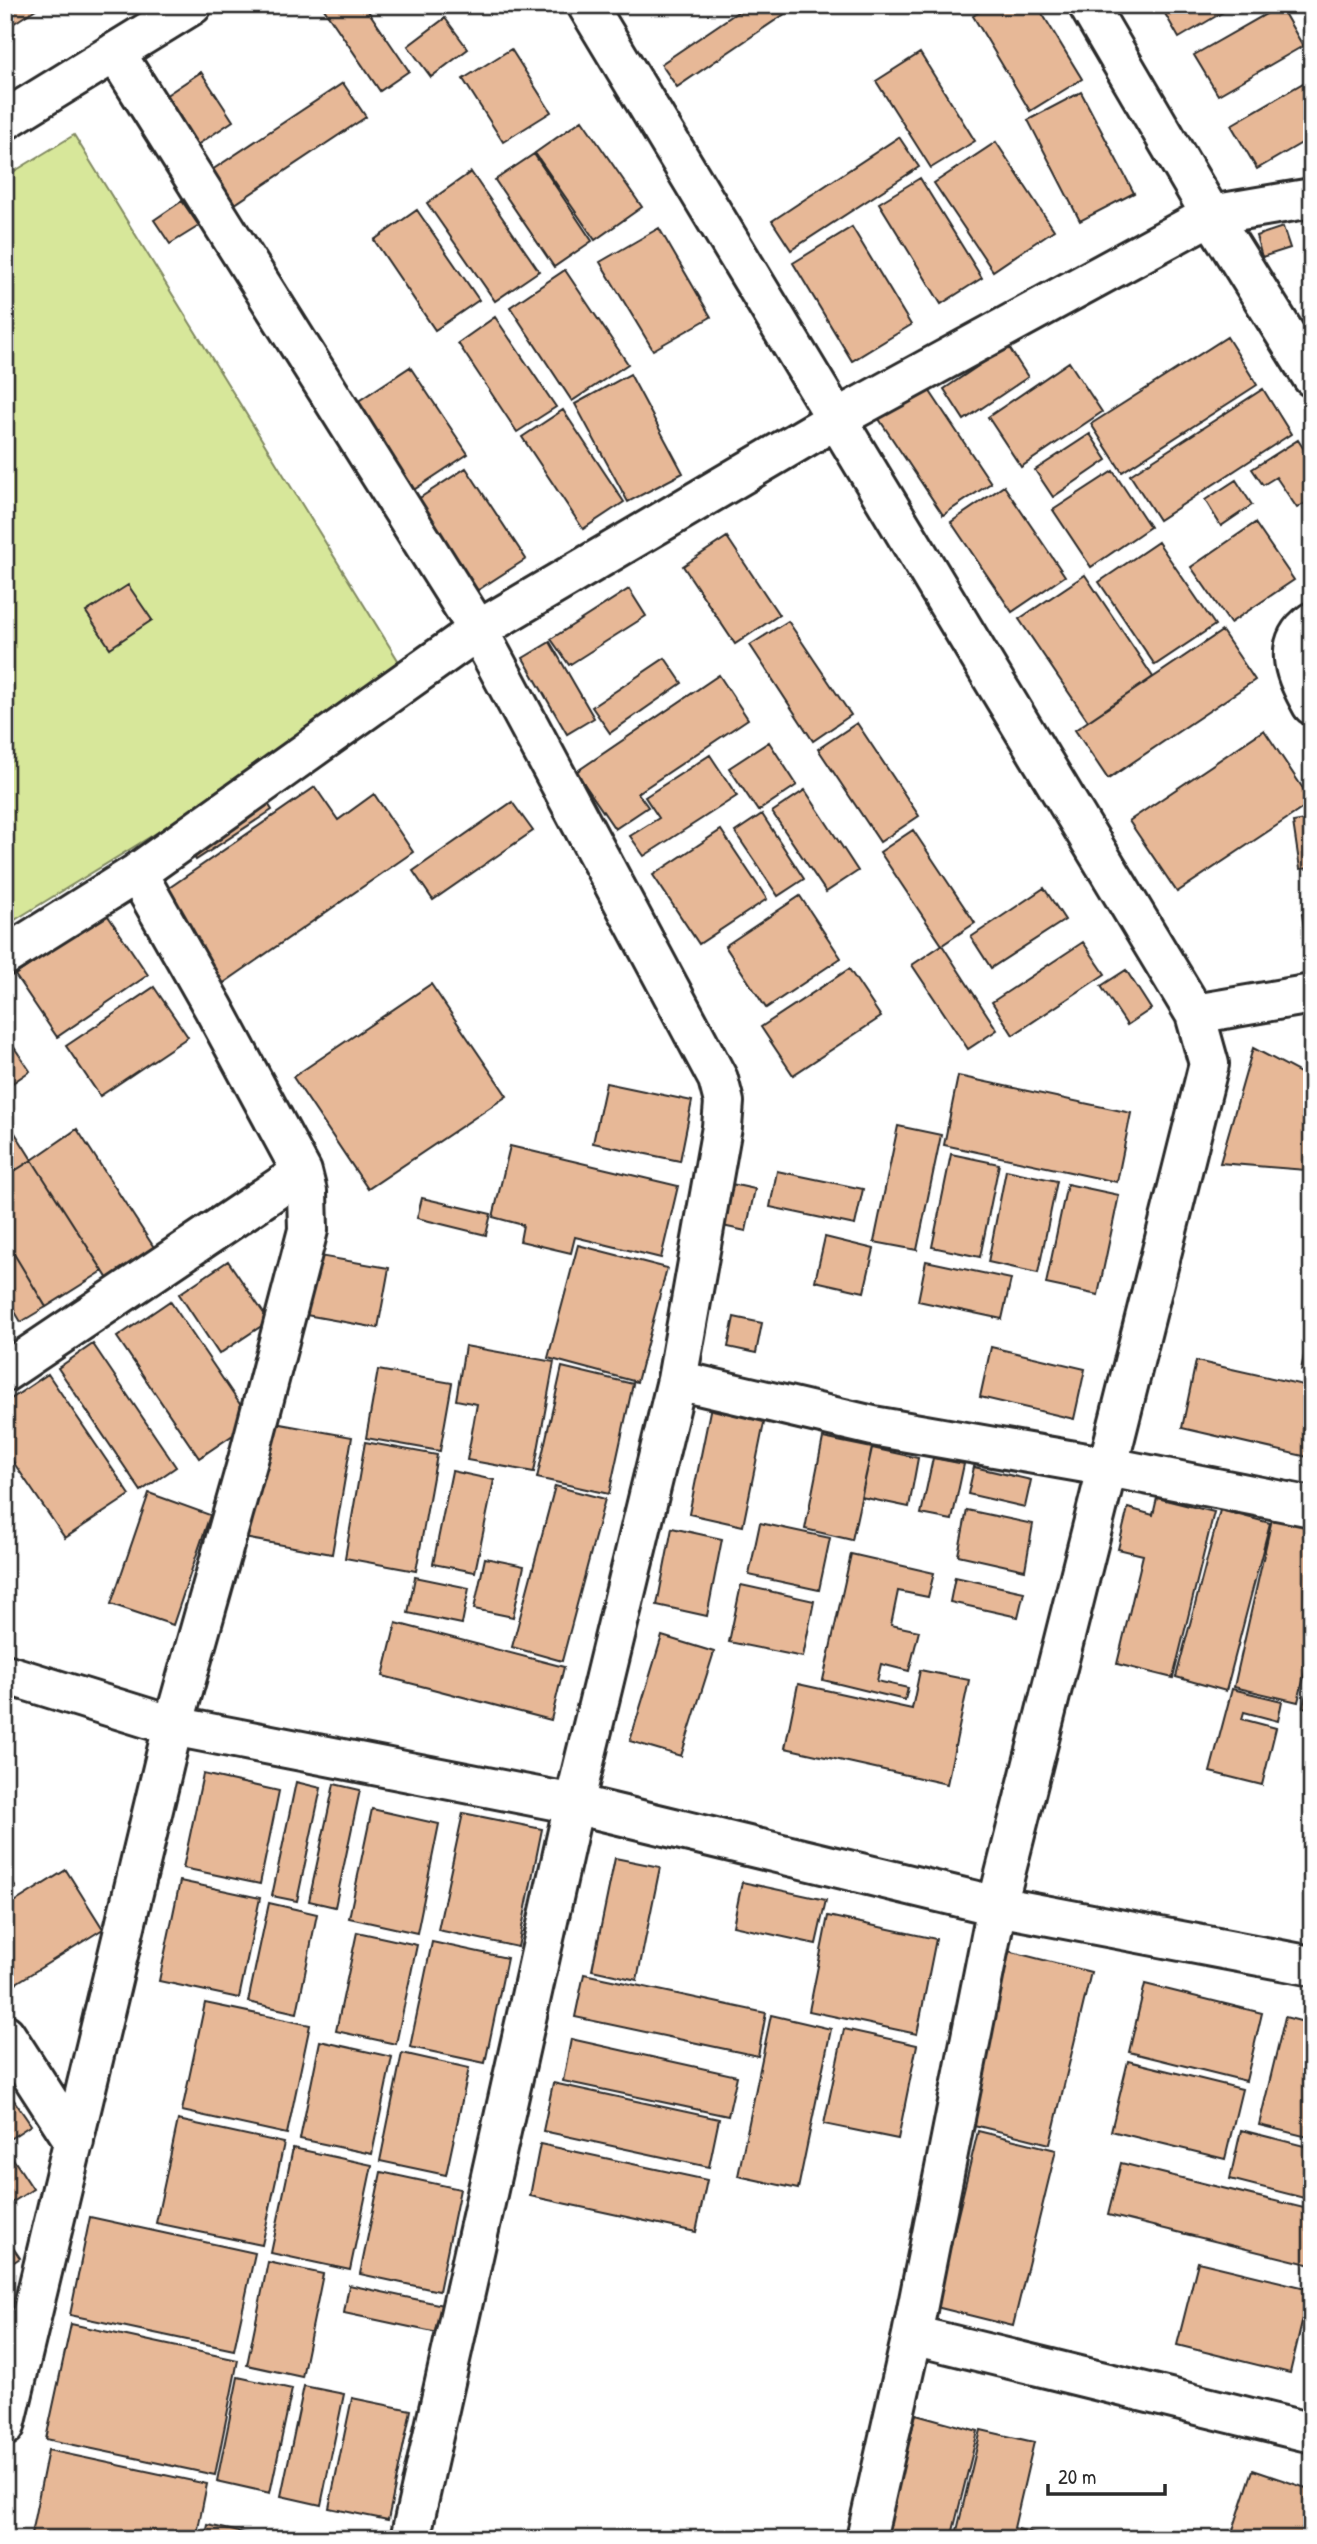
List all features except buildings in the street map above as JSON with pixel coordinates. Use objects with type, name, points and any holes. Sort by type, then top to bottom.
[{"type":"street","points":[[5,120],[192,5]]},
{"type":"street","points":[[587,5],[1195,1014],[1209,1064],[997,1906],[912,2335],[866,2539]]},
{"type":"street","points":[[1088,5],[1210,215],[1312,377]]},
{"type":"street","points":[[115,52],[478,630],[718,1079],[724,1102],[722,1127],[677,1380],[574,1804],[410,2539]]},
{"type":"street","points":[[5,956],[137,873],[478,630],[838,418],[1210,215],[1312,198]]},
{"type":"street","points":[[1312,622],[1301,629],[1293,654],[1297,677],[1312,705]]},
{"type":"street","points":[[5,2426],[173,1726],[248,1460],[308,1230],[307,1192],[302,1172],[137,873]]},
{"type":"street","points":[[1195,1014],[1312,994]]},
{"type":"street","points":[[5,1372],[302,1172]]},
{"type":"street","points":[[677,1380],[873,1426],[1312,1507]]},
{"type":"street","points":[[5,1674],[173,1726],[574,1804],[997,1906],[1312,1966]]},
{"type":"street","points":[[5,2034],[74,2141]]},
{"type":"street","points":[[912,2335],[1312,2433]]},
{"type":"green space","points":[[74,135],[409,678],[5,926],[5,177]]}]
